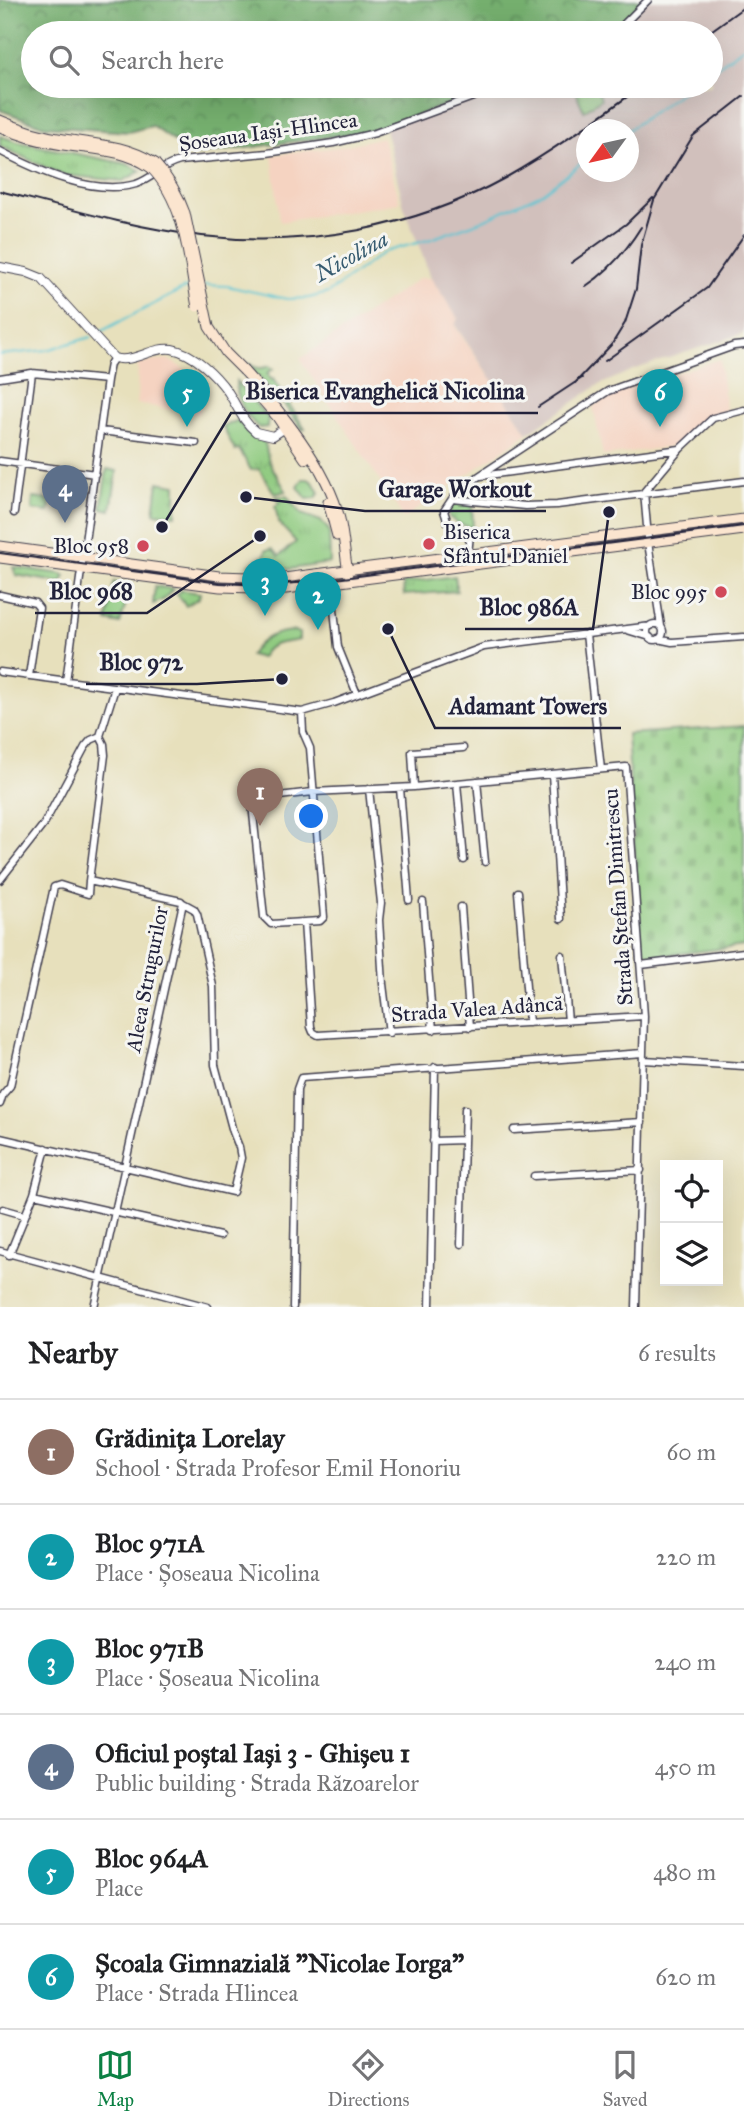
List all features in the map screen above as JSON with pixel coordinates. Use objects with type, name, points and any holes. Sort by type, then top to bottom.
[{"type":"main road","points":[[0,120],[62,139],[118,146],[140,153],[167,176],[185,213],[209,327],[241,373],[288,426],[333,497],[340,519],[346,582]]},
{"type":"main road","points":[[0,127],[47,142],[117,152],[153,166]]},
{"type":"main road","points":[[0,545],[236,577],[284,578],[744,519]]},
{"type":"main road","points":[[0,558],[242,589],[286,589],[744,530]]},
{"type":"street","points":[[627,21],[648,0]]},
{"type":"street","name":"Șoseaua Iași-Hlincea","points":[[0,151],[62,180],[101,185],[135,184],[149,178],[165,165],[180,161],[304,148],[375,133],[470,98]]},
{"type":"street","points":[[0,267],[41,278],[114,358],[126,359],[163,349],[180,351],[198,362],[220,384],[256,432],[272,436],[288,426]]},
{"type":"street","points":[[468,555],[470,534],[454,527],[445,516],[446,506],[479,476],[608,391],[734,346],[744,345]]},
{"type":"street","points":[[66,681],[107,380],[114,358]]},
{"type":"street","points":[[0,378],[32,373],[107,380]]},
{"type":"street","points":[[14,513],[32,373]]},
{"type":"street","points":[[658,639],[663,635],[657,627],[659,612],[648,543],[644,492],[680,449],[713,418],[744,410]]},
{"type":"street","points":[[101,430],[196,443]]},
{"type":"street","points":[[479,476],[680,449]]},
{"type":"street","points":[[0,461],[95,474]]},
{"type":"street","points":[[452,499],[544,506],[744,481]]},
{"type":"street","points":[[330,573],[338,648],[358,694]]},
{"type":"street","points":[[0,595],[35,603],[39,608],[29,676]]},
{"type":"street","points":[[650,637],[648,631],[657,627]]},
{"type":"street","points":[[0,672],[302,712],[484,647],[657,627],[678,640]]},
{"type":"street","points":[[625,629],[664,642],[744,637]]},
{"type":"street","name":"Strada Ștefan Dimitrescu","points":[[586,634],[601,769],[626,767],[644,1016],[636,1307]]},
{"type":"street","points":[[1,1101],[10,1086],[54,887],[60,885],[88,894],[105,755],[100,736],[115,688]]},
{"type":"street","points":[[302,712],[303,733],[310,748],[313,792],[323,919],[274,925],[265,920],[252,804],[254,799],[313,792],[414,787],[601,769]]},
{"type":"street","points":[[0,880],[44,824],[85,747],[100,736]]},
{"type":"street","points":[[414,787],[412,752],[463,748]]},
{"type":"street","points":[[552,774],[561,919]]},
{"type":"street","points":[[477,781],[485,862]]},
{"type":"street","points":[[457,783],[464,860]]},
{"type":"street","points":[[400,788],[409,900]]},
{"type":"street","points":[[369,789],[381,903],[379,920],[389,1032]]},
{"type":"street","name":"Aleea Strugurilor","points":[[89,881],[183,903],[94,1307]]},
{"type":"street","points":[[518,892],[528,1023]]},
{"type":"street","points":[[423,902],[433,1030]]},
{"type":"street","points":[[0,1138],[233,1192],[241,1158],[215,1065],[211,973],[197,914],[183,903]]},
{"type":"street","points":[[461,907],[470,1027]]},
{"type":"street","name":"Strada Valea Adâncă","points":[[304,922],[311,1027],[318,1035],[644,1016]]},
{"type":"street","points":[[640,965],[744,952]]},
{"type":"street","points":[[562,955],[568,1021]]},
{"type":"street","points":[[293,1307],[298,1082],[304,1076],[644,1057],[696,1064],[744,1066]]},
{"type":"street","points":[[430,1307],[435,1067]]},
{"type":"street","points":[[461,1244],[465,1109]]},
{"type":"street","points":[[514,1130],[642,1122]]},
{"type":"street","points":[[433,1141],[464,1140]]},
{"type":"street","points":[[9,1255],[34,1194],[46,1148]]},
{"type":"street","points":[[534,1176],[640,1170]]},
{"type":"street","points":[[34,1194],[220,1236]]},
{"type":"street","points":[[3,1209],[24,1214]]},
{"type":"street","points":[[0,1251],[208,1307]]},
{"type":"shaded area","points":[[645,0],[744,0],[744,333],[633,370],[597,386],[528,433],[455,325],[458,318],[431,278],[404,207],[385,128],[466,98],[723,98],[723,21],[625,21]]},
{"type":"shaded area","points":[[383,137],[400,203],[280,222],[272,155],[339,147]]},
{"type":"shaded area","points":[[420,278],[431,278],[458,318],[455,326],[528,433],[404,518],[300,359]]},
{"type":"shaded area","points":[[167,359],[205,381],[199,414],[137,404],[138,364]]},
{"type":"shaded area","points":[[720,359],[726,410],[712,416],[679,446],[603,456],[593,406],[619,391]]},
{"type":"green space","points":[[0,0],[645,0],[625,21],[21,21],[21,98],[465,98],[374,131],[194,155],[152,126],[129,132],[44,126],[0,110]]},
{"type":"green space","points":[[578,98],[601,98],[601,99],[584,111]]},
{"type":"green space","points":[[0,136],[127,164],[141,171],[123,181],[62,175],[0,146]]},
{"type":"green space","points":[[247,365],[257,368],[269,366],[273,369],[267,373],[305,429],[303,430],[279,398]]},
{"type":"green space","points":[[236,381],[268,418],[267,427],[259,428],[250,419],[240,401]]},
{"type":"green space","points":[[238,420],[247,432],[265,443],[269,462],[286,491],[275,494],[259,469],[251,470],[239,449],[235,451],[223,427]]},
{"type":"green space","points":[[107,469],[117,471],[111,510],[101,508]]},
{"type":"green space","points":[[303,479],[313,482],[319,493],[316,498],[307,499],[298,487]]},
{"type":"green space","points":[[158,482],[176,485],[176,515],[154,513]]},
{"type":"green space","points":[[287,496],[301,514],[321,521],[329,530],[330,563],[290,569],[249,568],[249,565],[265,555],[266,550],[272,549],[279,556],[296,542],[279,523],[275,506],[280,503],[276,497]]},
{"type":"green space","points":[[33,498],[51,500],[49,512],[32,510]]},
{"type":"green space","points":[[459,502],[472,504],[473,528],[459,524],[449,517],[449,508]]},
{"type":"green space","points":[[13,567],[65,576],[61,583],[16,575]]},
{"type":"green space","points":[[455,576],[457,591],[404,595],[403,583]]},
{"type":"green space","points":[[114,582],[131,585],[120,624],[107,621]]},
{"type":"green space","points":[[155,586],[173,589],[163,600],[153,604]]},
{"type":"green space","points":[[181,590],[200,593],[199,598],[186,606],[177,594]]},
{"type":"green space","points":[[294,631],[299,633],[299,640],[273,645],[261,658],[250,655],[269,637]]},
{"type":"green space","points":[[744,726],[744,946],[642,958],[627,734]]},
{"type":"waterway","name":"Nicolina","points":[[723,62],[744,47]]},
{"type":"waterway","name":"Nicolina","points":[[639,122],[673,98]]},
{"type":"waterway","name":"Nicolina","points":[[204,285],[227,286],[287,299],[309,298],[328,293],[384,252],[481,221],[542,193],[576,168]]},
{"type":"waterway","name":"Nicolina","points":[[96,334],[191,287]]},
{"type":"waterway","name":"Nicolina","points":[[0,355],[47,350],[91,337]]},
{"type":"tram line","points":[[0,553],[220,583],[266,585],[312,582],[744,526]]},
{"type":"railway","points":[[723,22],[744,7]]},
{"type":"railway","points":[[575,383],[612,344],[625,323],[636,289],[641,245],[654,200],[693,136],[744,96]]},
{"type":"railway","points":[[0,191],[126,223],[202,236],[241,239],[320,236],[397,221],[470,195],[505,178],[558,145],[625,98]]},
{"type":"railway","points":[[571,263],[626,224],[653,198]]},
{"type":"railway","points":[[586,286],[616,260],[641,227]]},
{"type":"railway","points":[[605,361],[707,288],[744,235]]},
{"type":"railway","points":[[538,407],[582,378]]},
{"type":"place","name":"Bloc 964A","points":[[187,427]]},
{"type":"place","name":"Școala Gimnazială \"Nicolae Iorga\"","points":[[660,427]]},
{"type":"place","name":"Garage Workout","points":[[246,497]]},
{"type":"place","name":"Bloc 986A","points":[[609,512]]},
{"type":"place","name":"Oficiul poștal Iași 3 - Ghișeu 1","points":[[65,523]]},
{"type":"place","name":"Biserica Evanghelică Nicolina","points":[[162,527]]},
{"type":"place","name":"Bloc 968","points":[[260,536]]},
{"type":"place","name":"Biserica Sfântul Daniel","points":[[429,544]]},
{"type":"place","name":"Bloc 958","points":[[143,546]]},
{"type":"place","name":"Bloc 995","points":[[721,592]]},
{"type":"place","name":"Bloc 971B","points":[[265,616]]},
{"type":"place","name":"Adamant Towers","points":[[388,629]]},
{"type":"place","name":"Bloc 971A","points":[[318,630]]},
{"type":"place","name":"Bloc 972","points":[[282,679]]},
{"type":"place","name":"Grădinița Lorelay","points":[[260,826]]}]
